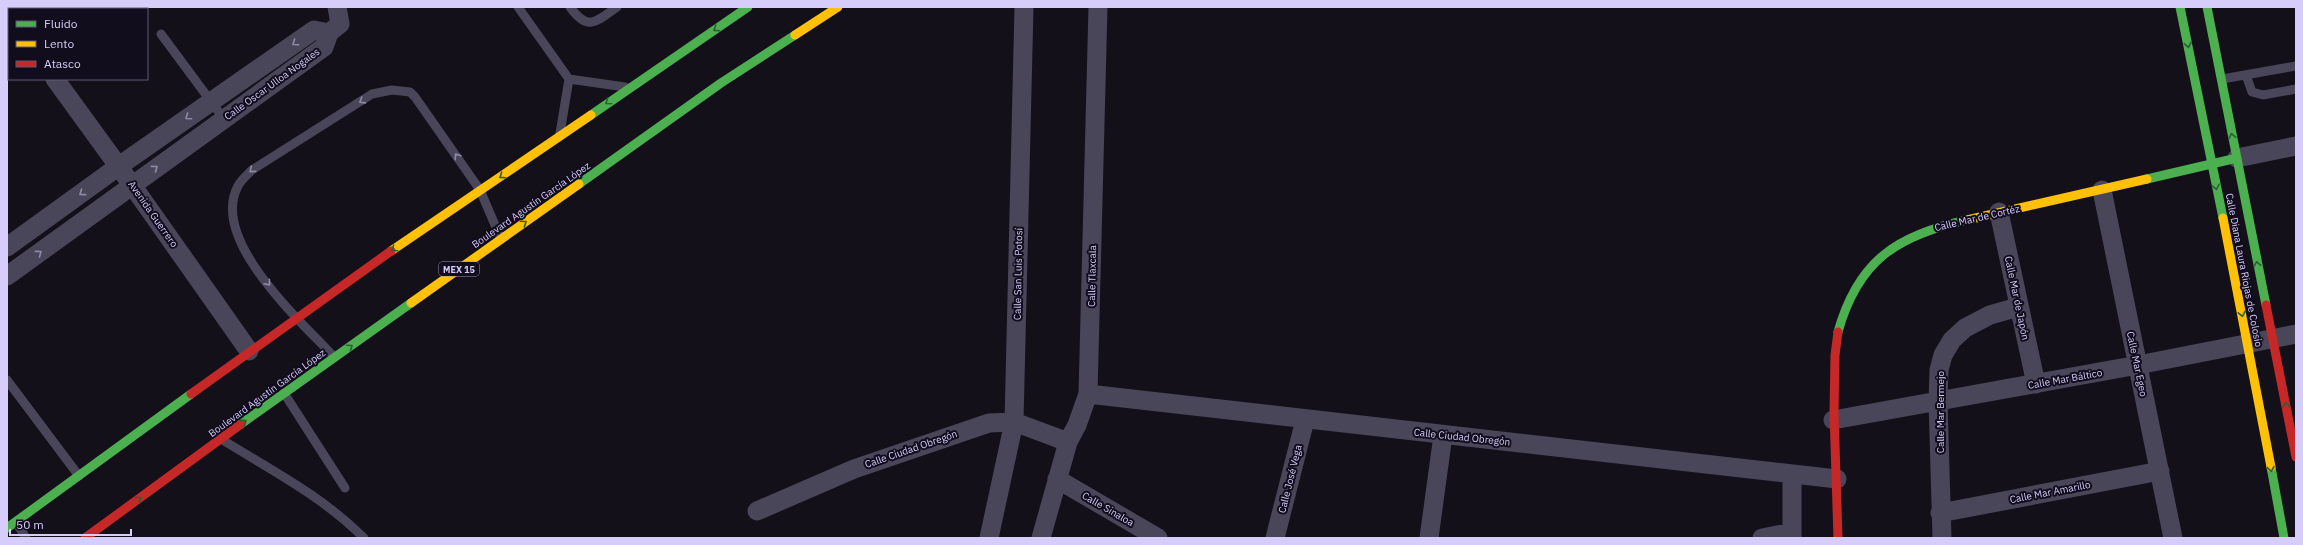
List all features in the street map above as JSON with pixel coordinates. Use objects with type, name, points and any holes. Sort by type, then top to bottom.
[{"type":"main road","points":[[7,528],[296,317],[748,7]]},
{"type":"main road","name":"Boulevard Agustín García López","points":[[84,538],[104,529],[221,439],[284,393],[721,83],[838,7]]},
{"type":"main road","name":"Calle Diana Laura Riojas de Colosio","points":[[2180,7],[2248,344],[2284,538]]},
{"type":"main road","name":"Calle Diana Laura Riojas de Colosio","points":[[2207,7],[2272,339],[2295,448]]},
{"type":"main road","name":"Calle Mar de Cortéz","points":[[1838,538],[1834,420],[1834,360],[1837,332],[1846,307],[1859,284],[1878,262],[1901,242],[1934,227],[2102,190],[2237,158]]},
{"type":"street","points":[[329,33],[340,24],[337,7]]},
{"type":"street","name":"Calle San Luis Potosí","points":[[989,538],[1014,422],[1024,7]]},
{"type":"street","name":"Calle Tlaxcala","points":[[1041,538],[1068,442],[1078,425],[1088,394],[1098,7]]},
{"type":"street","name":"Calle Oscar Ulloa Nogales","points":[[7,247],[119,166],[314,30],[329,33],[324,47],[132,184],[7,276]]},
{"type":"street","name":"Avenida Guerrero","points":[[56,80],[132,184],[249,351]]},
{"type":"street","name":"Calle Mar de Cortéz","points":[[2237,158],[2296,146]]},
{"type":"street","name":"Calle Mar Egeo","points":[[2102,190],[2173,538]]},
{"type":"street","name":"Calle Mar de Japón","points":[[1999,212],[2018,307],[2036,384]]},
{"type":"street","name":"Calle Mar Bermejo","points":[[1942,538],[1940,513],[1938,401],[1939,370],[1943,356],[1952,340],[1965,328],[1990,315],[2018,307]]},
{"type":"street","name":"Calle Mar Báltico","points":[[1834,420],[2138,366],[2296,334]]},
{"type":"street","name":"Calle Ciudad Obregón","points":[[1088,394],[1305,420],[1836,479]]},
{"type":"street","name":"Calle José Vega","points":[[1275,538],[1305,420]]},
{"type":"street","name":"Calle Ciudad Obregón","points":[[757,511],[854,469],[989,423],[1014,422],[1068,442]]},
{"type":"street","points":[[1429,538],[1443,435]]},
{"type":"street","points":[[2267,450],[2295,448]]},
{"type":"street","name":"Calle Mar Amarillo","points":[[1940,513],[2160,471]]},
{"type":"street","points":[[1762,538],[1792,535],[1792,474]]},
{"type":"street","name":"Calle Sinaloa","points":[[1057,480],[1158,538]]},
{"type":"lane","points":[[518,7],[569,79],[559,136]]},
{"type":"lane","points":[[570,7],[581,20],[587,22],[602,18],[617,7]]},
{"type":"lane","points":[[161,34],[224,118]]},
{"type":"lane","points":[[2222,79],[2296,66]]},
{"type":"lane","points":[[2246,75],[2252,92],[2259,95],[2296,89]]},
{"type":"lane","points":[[569,79],[630,87]]},
{"type":"lane","points":[[335,357],[296,317],[249,262],[235,232],[232,215],[233,200],[238,186],[252,170],[372,94],[392,90],[410,92],[423,105],[480,190],[501,239]]},
{"type":"lane","points":[[7,380],[79,476]]},
{"type":"lane","points":[[284,393],[345,488]]},
{"type":"lane","points":[[221,439],[303,488],[330,507],[364,538]]},
{"type":"lane","points":[[16,522],[26,538]]},
{"type":"traffic: fast","points":[[591,115],[748,7]]},
{"type":"traffic: fast","points":[[2180,7],[2223,218]]},
{"type":"traffic: fast","points":[[2207,7],[2266,305]]},
{"type":"traffic: fast","points":[[579,184],[721,83],[795,35]]},
{"type":"traffic: fast","points":[[2147,179],[2237,158]]},
{"type":"traffic: fast","points":[[1838,332],[1846,307],[1857,286],[1869,269],[1884,255],[1901,243],[1921,234],[1942,226],[1967,220]]},
{"type":"traffic: fast","points":[[241,424],[411,303]]},
{"type":"traffic: fast","points":[[7,528],[191,394]]},
{"type":"traffic: fast","points":[[2271,467],[2284,538]]},
{"type":"traffic: slow","points":[[795,35],[838,7]]},
{"type":"traffic: slow","points":[[391,251],[591,115]]},
{"type":"traffic: slow","points":[[1967,220],[2147,179]]},
{"type":"traffic: slow","points":[[411,303],[579,184]]},
{"type":"traffic: slow","points":[[2223,218],[2271,467]]},
{"type":"traffic: jam","points":[[191,394],[391,251]]},
{"type":"traffic: jam","points":[[2266,305],[2296,457]]},
{"type":"traffic: jam","points":[[1838,332],[1835,355],[1834,413],[1838,538]]},
{"type":"traffic: jam","points":[[85,538],[241,424]]}]
